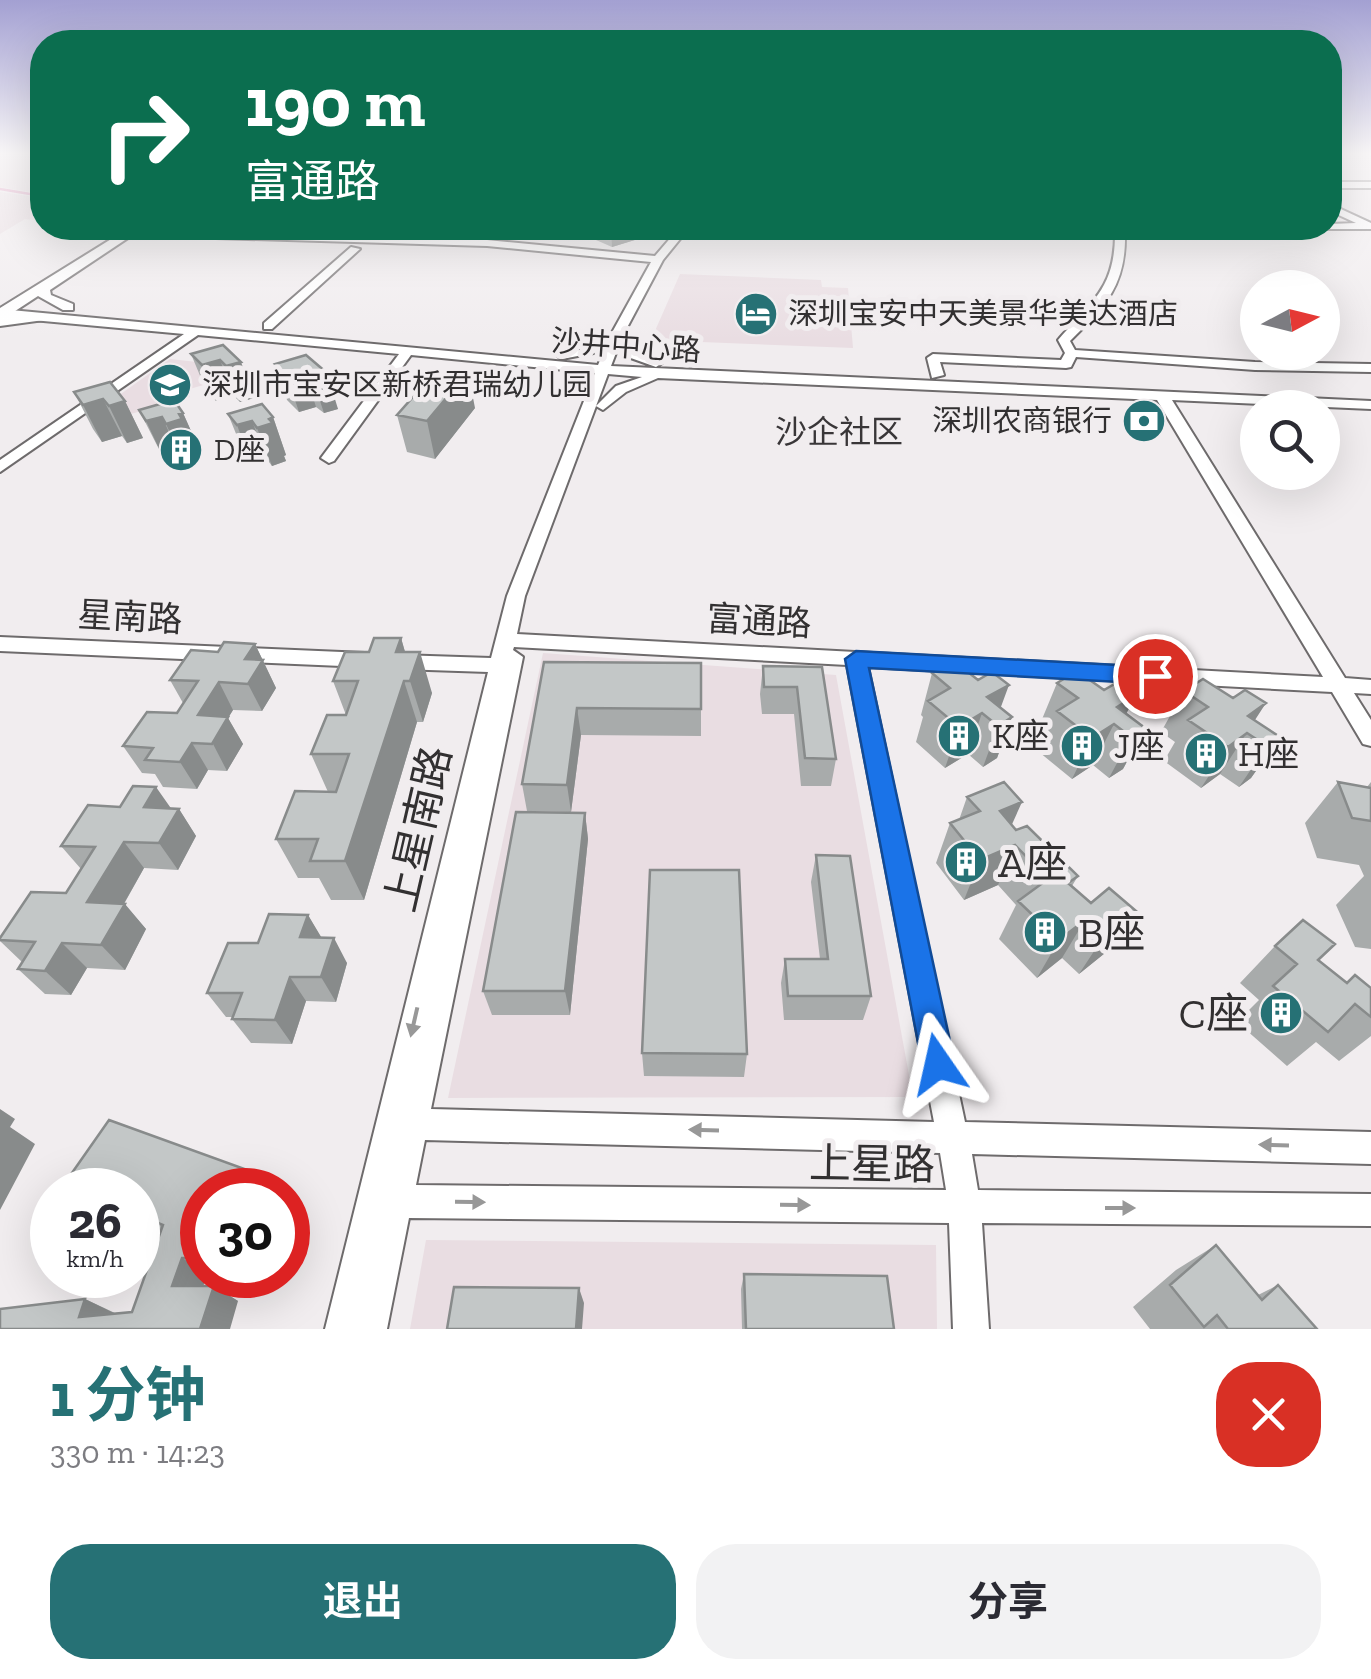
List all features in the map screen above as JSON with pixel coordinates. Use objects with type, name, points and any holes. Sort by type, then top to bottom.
[{"type":"main road","points":[[3,306],[50,280],[105,240]]},
{"type":"main road","points":[[3,306],[31,284],[122,240]]},
{"type":"main road","points":[[50,280],[44,290],[45,298],[68,307]]},
{"type":"main road","points":[[0,322],[39,317]]},
{"type":"street","points":[[1342,227],[1369,226]]},
{"type":"street","points":[[293,240],[353,244],[488,243],[658,259]]},
{"type":"street","points":[[268,326],[356,240]]},
{"type":"street","points":[[610,368],[658,259],[674,240]]},
{"type":"street","points":[[562,361],[587,377],[610,368],[675,252],[686,240]]},
{"type":"street","points":[[1071,353],[1064,340],[1112,292],[1120,240]]},
{"type":"street","name":"沙井中心路","points":[[3,306],[39,317],[407,352],[562,361]]},
{"type":"street","name":"沙井中心路","points":[[3,306],[68,307],[268,326],[676,375],[1371,405]]},
{"type":"street","points":[[0,467],[196,332]]},
{"type":"street","points":[[562,361],[592,351],[634,384],[676,375]]},
{"type":"street","points":[[329,458],[407,352]]},
{"type":"street","points":[[1071,353],[1255,366],[1371,368]]},
{"type":"street","points":[[937,374],[933,358],[1066,364],[1071,353]]},
{"type":"street","name":"沙井中心路","points":[[610,368],[656,363],[1371,392]]},
{"type":"street","name":"上星南路","points":[[402,1124],[497,665],[610,368]]},
{"type":"street","points":[[1162,396],[1371,738]]},
{"type":"street","name":"上星南路","points":[[343,1329],[385,1201],[512,634]]},
{"type":"street","name":"富通路","points":[[512,634],[856,659],[1339,681],[1371,678]]},
{"type":"street","name":"富通路","points":[[512,634],[1339,681],[1371,688]]},
{"type":"street","name":"星南路","points":[[0,644],[497,665]]},
{"type":"street","points":[[856,659],[953,1137],[965,1207],[971,1329]]},
{"type":"street","name":"上星路","points":[[402,1124],[1371,1148]]},
{"type":"street","name":"上星南路","points":[[370,1329],[385,1201]]},
{"type":"street","name":"上星路","points":[[385,1201],[1371,1210]]},
{"type":"shaded area","points":[[0,216],[30,216],[30,220],[0,234]]},
{"type":"shaded area","name":"深圳宝安中天美景华美达酒店","points":[[680,274],[821,280],[822,287],[848,288],[853,348],[651,340]]},
{"type":"shaded area","name":"深圳市宝安区新桥君瑞幼儿园","points":[[170,359],[215,364],[228,378],[186,390],[190,397],[110,420],[87,418]]},
{"type":"shaded area","points":[[543,653],[836,675],[913,1097],[448,1098]]},
{"type":"shaded area","points":[[426,1240],[936,1245],[937,1329],[410,1329]]},
{"type":"building","points":[[223,345],[241,362],[226,366],[220,360],[202,365],[191,354]]},
{"type":"building","points":[[306,355],[327,373],[312,377],[305,371],[287,376],[275,364]]},
{"type":"building","points":[[436,371],[468,372],[427,421],[397,415]]},
{"type":"building","points":[[110,382],[125,401],[109,406],[103,399],[83,405],[74,392]]},
{"type":"building","points":[[174,400],[183,413],[179,414],[182,419],[166,424],[162,417],[146,421],[139,410]]},
{"type":"building","points":[[262,404],[273,417],[269,419],[273,423],[257,428],[252,421],[237,425],[228,414]]},
{"type":"building","points":[[374,638],[401,638],[396,652],[420,652],[410,681],[404,681],[345,861],[310,861],[318,839],[276,839],[295,791],[336,792],[349,754],[311,754],[327,715],[346,715],[358,681],[333,681],[345,652],[369,652]]},
{"type":"building","points":[[224,642],[255,644],[245,659],[263,660],[248,684],[219,682],[198,715],[228,717],[212,744],[192,743],[180,762],[145,760],[153,748],[123,746],[147,712],[177,713],[198,681],[170,680],[191,650],[218,652]]},
{"type":"building","points":[[954,661],[978,680],[992,672],[1009,685],[987,697],[1012,717],[998,726],[982,713],[959,727],[928,701],[950,688],[932,673]]},
{"type":"building","points":[[544,662],[701,663],[701,709],[577,708],[567,785],[522,784]]},
{"type":"building","points":[[763,666],[822,667],[836,759],[805,758],[797,687],[764,687]]},
{"type":"building","points":[[1077,671],[1104,690],[1118,682],[1136,695],[1117,707],[1145,728],[1131,737],[1114,724],[1092,738],[1057,711],[1078,698],[1057,683]]},
{"type":"building","points":[[1203,679],[1233,698],[1245,690],[1266,703],[1248,716],[1280,737],[1267,746],[1247,733],[1228,747],[1188,720],[1208,707],[1184,691]]},
{"type":"building","points":[[1004,782],[1022,802],[1000,811],[1016,830],[1027,826],[1078,876],[1068,883],[1091,903],[1109,888],[1136,911],[1104,936],[1085,920],[1059,940],[1018,901],[1048,879],[1015,845],[980,860],[950,823],[980,811],[967,797]]},
{"type":"building","points":[[1338,782],[1371,788],[1371,821],[1352,818]]},
{"type":"building","points":[[133,786],[156,787],[144,807],[179,809],[159,843],[124,842],[87,902],[125,904],[101,945],[62,943],[45,971],[18,969],[35,942],[0,938],[31,892],[66,893],[95,847],[61,846],[88,805],[120,807]]},
{"type":"building","points":[[516,812],[585,813],[565,991],[483,991]]},
{"type":"building","points":[[816,855],[850,856],[871,996],[788,996],[785,959],[828,959]]},
{"type":"building","points":[[650,870],[739,870],[747,1054],[642,1053]]},
{"type":"building","points":[[269,914],[308,915],[300,937],[334,938],[321,977],[290,977],[275,1020],[232,1019],[242,993],[207,993],[228,943],[258,943]]},
{"type":"building","points":[[1303,920],[1335,944],[1318,960],[1347,983],[1355,975],[1371,988],[1371,1017],[1355,1004],[1328,1032],[1273,986],[1297,964],[1275,946]]},
{"type":"building","points":[[109,1120],[242,1168],[180,1168],[180,1264],[172,1286],[180,1286],[180,1298],[210,1298],[200,1329],[0,1329],[0,1309],[85,1299],[79,1317],[132,1312],[137,1298],[160,1298],[160,1168],[75,1168]]},
{"type":"building","points":[[1216,1245],[1262,1300],[1278,1285],[1317,1329],[1228,1329],[1217,1315],[1204,1327],[1170,1285]]},
{"type":"building","points":[[744,1274],[887,1276],[894,1329],[746,1329]]},
{"type":"building","points":[[454,1287],[579,1288],[576,1329],[447,1329]]},
{"type":"place","name":"深圳宝安中天美景华美达酒店","points":[[756,314]]},
{"type":"place","name":"深圳市宝安区新桥君瑞幼儿园","points":[[170,385]]},
{"type":"place","name":"深圳农商银行","points":[[1144,421]]},
{"type":"place","name":"D座","points":[[181,450]]},
{"type":"place","name":"K座","points":[[959,736]]},
{"type":"place","name":"J座","points":[[1082,746]]},
{"type":"place","name":"H座","points":[[1206,754]]},
{"type":"place","name":"A座","points":[[966,862]]},
{"type":"place","name":"B座","points":[[1045,932]]},
{"type":"place","name":"C座","points":[[1281,1013]]},
{"type":"district","name":"沙企社区","points":[[839,432]]},
{"type":"route","points":[[938,1064],[856,659],[1155,676]]}]
